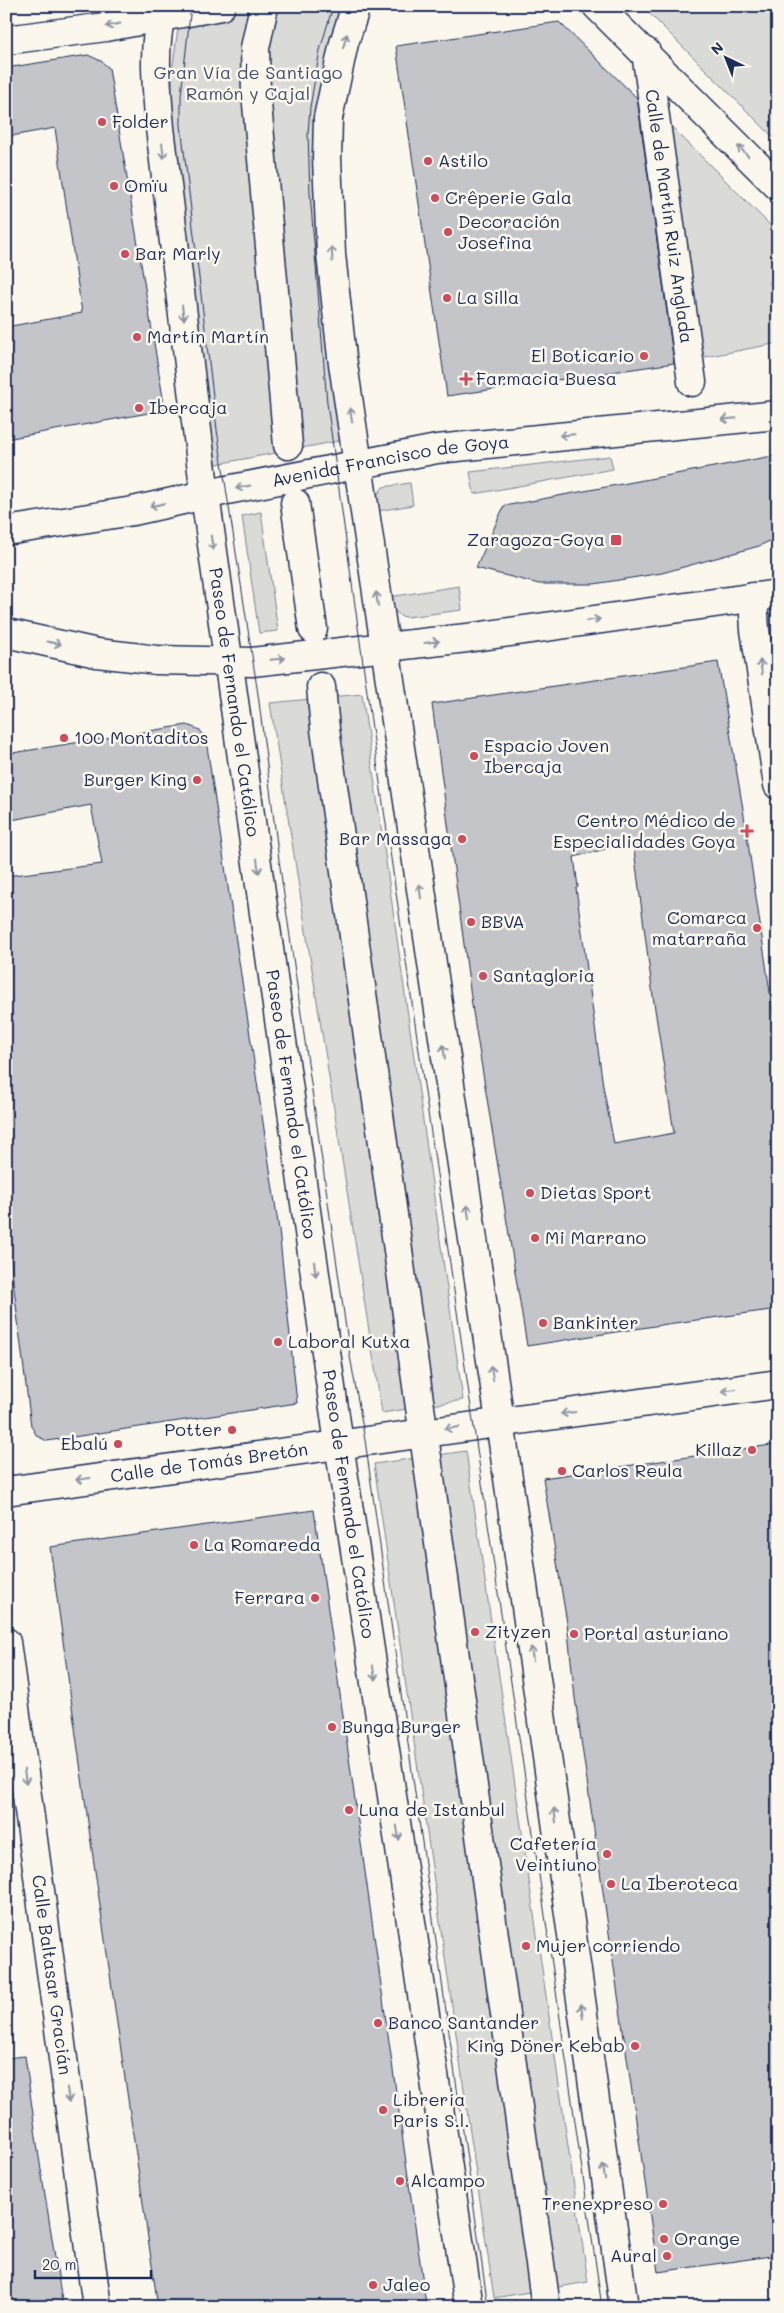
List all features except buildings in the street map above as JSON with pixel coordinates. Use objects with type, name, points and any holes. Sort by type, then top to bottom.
[{"type":"street","points":[[6,40],[106,26],[162,11],[221,6]]},
{"type":"street","points":[[264,6],[255,48],[256,93],[288,445]]},
{"type":"street","points":[[356,6],[344,43],[328,118],[327,158],[332,254],[338,320],[384,648],[500,1421],[624,2307]]},
{"type":"street","name":"Calle de Martín Ruiz Anglada","points":[[597,6],[646,52],[778,186]]},
{"type":"street","points":[[162,11],[156,72],[160,128],[205,494]]},
{"type":"street","name":"Calle de Martín Ruiz Anglada","points":[[646,52],[692,382]]},
{"type":"street","name":"Avenida Francisco de Goya","points":[[6,531],[123,512],[359,463],[468,445],[778,415]]},
{"type":"street","name":"Paseo de Fernando el Católico","points":[[205,494],[339,1444],[469,2307]]},
{"type":"street","points":[[295,503],[313,629]]},
{"type":"street","points":[[6,632],[97,652],[133,657],[252,662],[491,635],[765,595],[755,630],[778,785]]},
{"type":"street","points":[[320,687],[324,728],[546,2307]]},
{"type":"street","name":"Calle de Tomás Bretón","points":[[6,1491],[500,1421],[778,1384]]},
{"type":"street","name":"Calle Baltasar Gracián","points":[[6,1642],[97,2307]]},
{"type":"green space","name":"Gran Vía de Santiago Ramón y Cajal","points":[[181,6],[344,6],[334,40],[344,440],[212,465],[170,121],[173,64]]},
{"type":"green space","points":[[642,6],[778,6],[778,142]]},
{"type":"green space","points":[[663,118],[778,233],[778,273],[769,282],[778,309],[778,343],[700,358]]},
{"type":"green space","points":[[610,456],[613,469],[474,494],[470,472]]},
{"type":"green space","points":[[410,483],[413,505],[377,511],[375,498],[383,487]]},
{"type":"green space","points":[[261,512],[278,631],[259,633],[242,516]]},
{"type":"green space","points":[[459,586],[462,610],[407,617],[400,616],[391,607],[389,597]]},
{"type":"green space","points":[[362,694],[463,1400],[382,1413],[270,703]]},
{"type":"green space","points":[[466,1451],[588,2282],[494,2298],[374,1464]]},
{"type":"tram line","points":[[191,6],[181,95],[181,125],[217,430],[258,694],[279,860],[350,1356],[365,1440],[488,2307]]},
{"type":"tram line","points":[[333,6],[320,50],[310,107],[308,134],[310,193],[327,403],[371,721],[602,2307]]},
{"type":"place","name":"Folder","points":[[102,122]]},
{"type":"place","name":"Astilo","points":[[428,161]]},
{"type":"place","name":"Omïu","points":[[114,186]]},
{"type":"place","name":"Crêperie Gala","points":[[435,198]]},
{"type":"place","name":"Decoración Josefina","points":[[448,232]]},
{"type":"place","name":"Bar Marly","points":[[125,254]]},
{"type":"place","name":"La Silla","points":[[447,298]]},
{"type":"place","name":"Martín Martín","points":[[137,337]]},
{"type":"place","name":"El Boticario","points":[[644,356]]},
{"type":"place","name":"Farmacia Buesa","points":[[466,379]]},
{"type":"place","name":"Ibercaja","points":[[139,408]]},
{"type":"place","name":"Zaragoza-Goya","points":[[616,540]]},
{"type":"place","name":"100 Montaditos","points":[[64,738]]},
{"type":"place","name":"Espacio Joven Ibercaja","points":[[474,756]]},
{"type":"place","name":"Burger King","points":[[197,780]]},
{"type":"place","name":"Centro Médico de Especialidades Goya","points":[[747,831]]},
{"type":"place","name":"Bar Massaga","points":[[462,839]]},
{"type":"place","name":"BBVA","points":[[471,922]]},
{"type":"place","name":"Comarca matarraña","points":[[757,928]]},
{"type":"place","name":"Santagloria","points":[[483,976]]},
{"type":"place","name":"Dietas Sport","points":[[530,1193]]},
{"type":"place","name":"Mi Marrano","points":[[535,1238]]},
{"type":"place","name":"Bankinter","points":[[543,1323]]},
{"type":"place","name":"Laboral Kutxa","points":[[278,1342]]},
{"type":"place","name":"Potter","points":[[232,1430]]},
{"type":"place","name":"Ebalú","points":[[118,1444]]},
{"type":"place","name":"Killaz","points":[[752,1450]]},
{"type":"place","name":"Carlos Reula","points":[[562,1471]]},
{"type":"place","name":"La Romareda","points":[[194,1545]]},
{"type":"place","name":"Ferrara","points":[[315,1598]]},
{"type":"place","name":"Zityzen","points":[[475,1632]]},
{"type":"place","name":"Portal asturiano","points":[[574,1634]]},
{"type":"place","name":"Bunga Burger","points":[[332,1727]]},
{"type":"place","name":"Luna de Istanbul","points":[[349,1810]]},
{"type":"place","name":"Cafetería Veintiuno","points":[[607,1854]]},
{"type":"place","name":"La Iberoteca","points":[[611,1884]]},
{"type":"place","name":"Mujer corriendo","points":[[526,1946]]},
{"type":"place","name":"Banco Santander","points":[[378,2023]]},
{"type":"place","name":"King Döner Kebab","points":[[635,2046]]},
{"type":"place","name":"Librería Paris S.l.","points":[[383,2110]]},
{"type":"place","name":"Alcampo","points":[[400,2181]]},
{"type":"place","name":"Trenexpreso","points":[[663,2204]]},
{"type":"place","name":"Orange","points":[[664,2239]]},
{"type":"place","name":"Aural","points":[[667,2256]]},
{"type":"place","name":"Jaleo","points":[[373,2285]]}]
